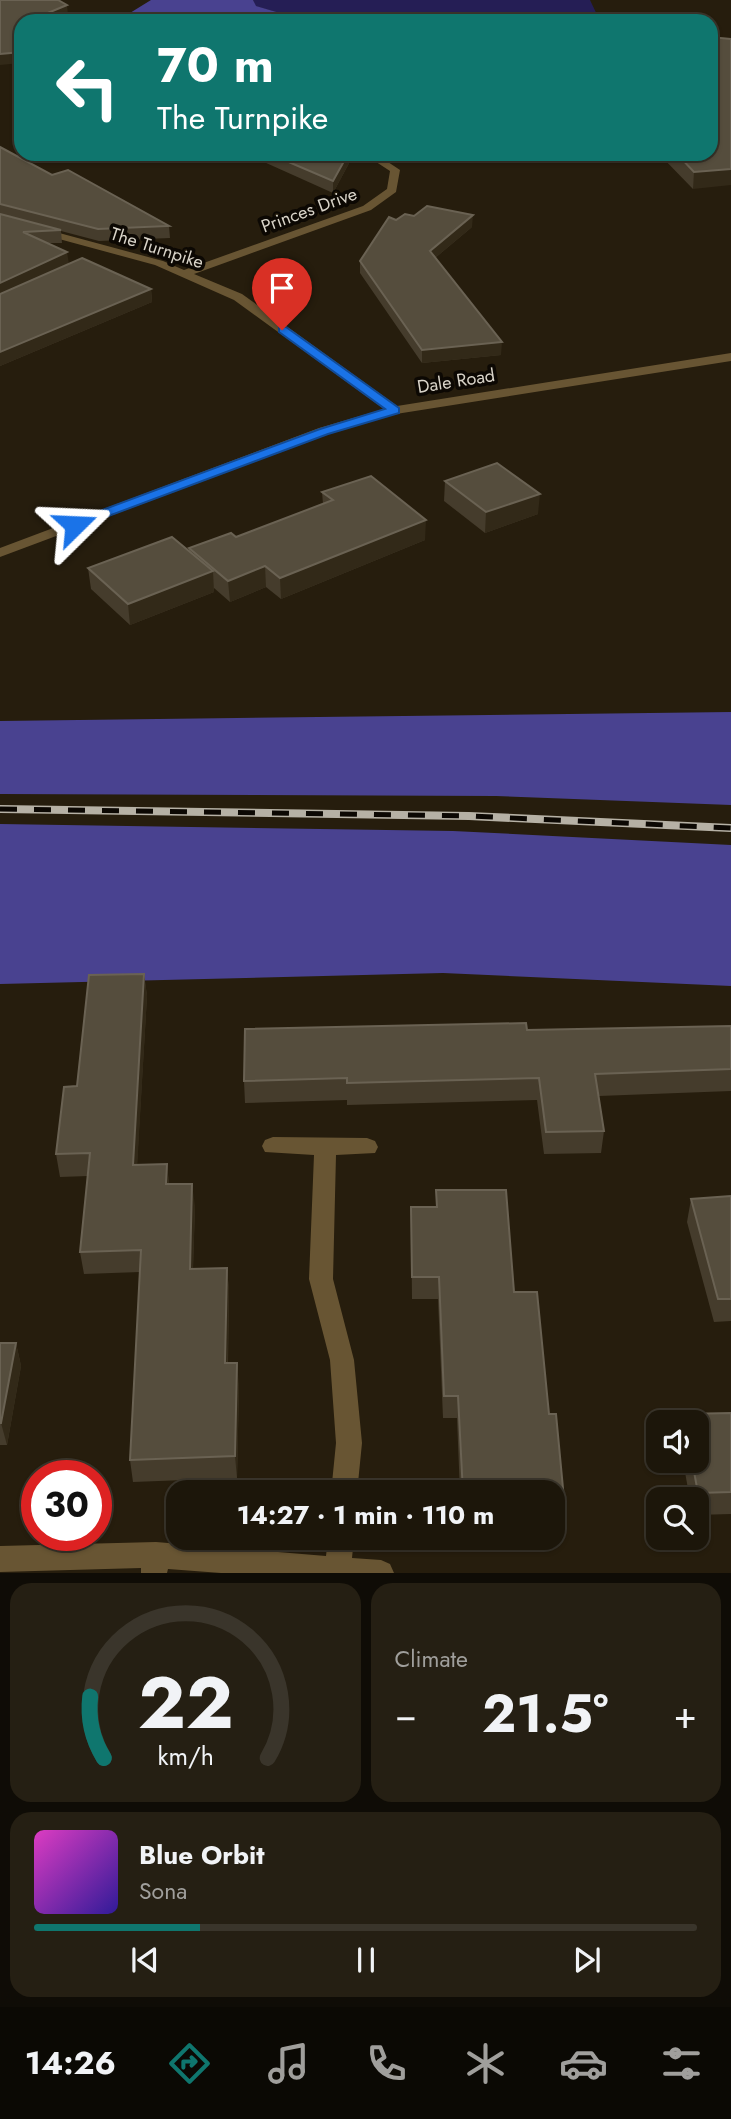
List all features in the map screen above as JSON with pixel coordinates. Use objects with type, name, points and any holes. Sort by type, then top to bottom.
[{"type":"street","name":"Princes Drive","points":[[186,273],[367,208],[391,190],[395,170],[380,161]]},
{"type":"street","name":"The Turnpike","points":[[0,219],[98,253],[186,273],[238,297],[394,410]]},
{"type":"street","name":"Dale Road","points":[[0,552],[324,431],[394,410],[729,359]]},
{"type":"street","points":[[273,1146],[367,1147]]},
{"type":"street","points":[[325,1147],[321,1279],[342,1360],[349,1443],[345,1480]]},
{"type":"street","points":[[338,1567],[340,1550]]},
{"type":"street","points":[[0,1559],[338,1567],[381,1573]]},
{"type":"shaded area","points":[[151,0],[253,0],[256,6],[283,14],[128,14]]},
{"type":"shaded area","points":[[253,0],[590,0],[597,14],[283,14],[255,6]]},
{"type":"shaded area","points":[[731,712],[731,805],[496,796],[0,794],[0,721]]},
{"type":"shaded area","points":[[0,824],[453,831],[731,845],[731,986],[443,973],[0,984]]},
{"type":"building","points":[[0,0],[58,0],[67,5],[45,14],[14,14],[14,53],[0,54]]},
{"type":"building","points":[[718,38],[731,39],[731,169],[694,172],[684,161],[718,161]]},
{"type":"building","points":[[0,147],[14,155],[14,161],[26,161],[52,175],[68,170],[169,226],[98,229],[0,204]]},
{"type":"building","points":[[286,161],[344,161],[333,181]]},
{"type":"building","points":[[427,206],[473,215],[430,251],[502,342],[422,350],[360,261],[389,217],[396,220],[405,214],[414,216]]},
{"type":"building","points":[[0,214],[61,230],[23,232],[67,252],[0,283]]},
{"type":"building","points":[[82,258],[151,289],[0,352],[0,294]]},
{"type":"building","points":[[497,463],[540,494],[486,512],[445,481]]},
{"type":"building","points":[[371,476],[426,520],[280,578],[265,566],[228,581],[189,548],[231,533],[236,537],[333,500],[322,492]]},
{"type":"building","points":[[172,537],[213,571],[128,604],[88,568]]},
{"type":"building","points":[[144,974],[133,1165],[167,1164],[166,1184],[192,1184],[190,1269],[227,1268],[225,1363],[237,1363],[235,1456],[130,1460],[141,1250],[80,1252],[90,1153],[56,1154],[64,1087],[77,1086],[89,975]]},
{"type":"building","points":[[526,1023],[527,1030],[731,1026],[731,1069],[595,1074],[604,1131],[546,1132],[539,1078],[347,1083],[347,1078],[244,1081],[245,1029]]},
{"type":"building","points":[[436,1190],[506,1190],[514,1292],[537,1292],[549,1414],[556,1414],[562,1480],[462,1480],[458,1396],[444,1396],[439,1277],[412,1277],[411,1207],[437,1207]]},
{"type":"building","points":[[731,1196],[731,1299],[718,1299],[691,1199]]},
{"type":"building","points":[[0,1343],[16,1343],[1,1423],[0,1423]]},
{"type":"building","points":[[709,1413],[731,1413],[731,1492],[709,1493],[709,1487],[697,1487],[694,1473],[709,1473]]},
{"type":"railway","points":[[0,809],[469,816],[731,828]]},
{"type":"route","points":[[75,525],[324,431],[394,410],[282,330]]}]
